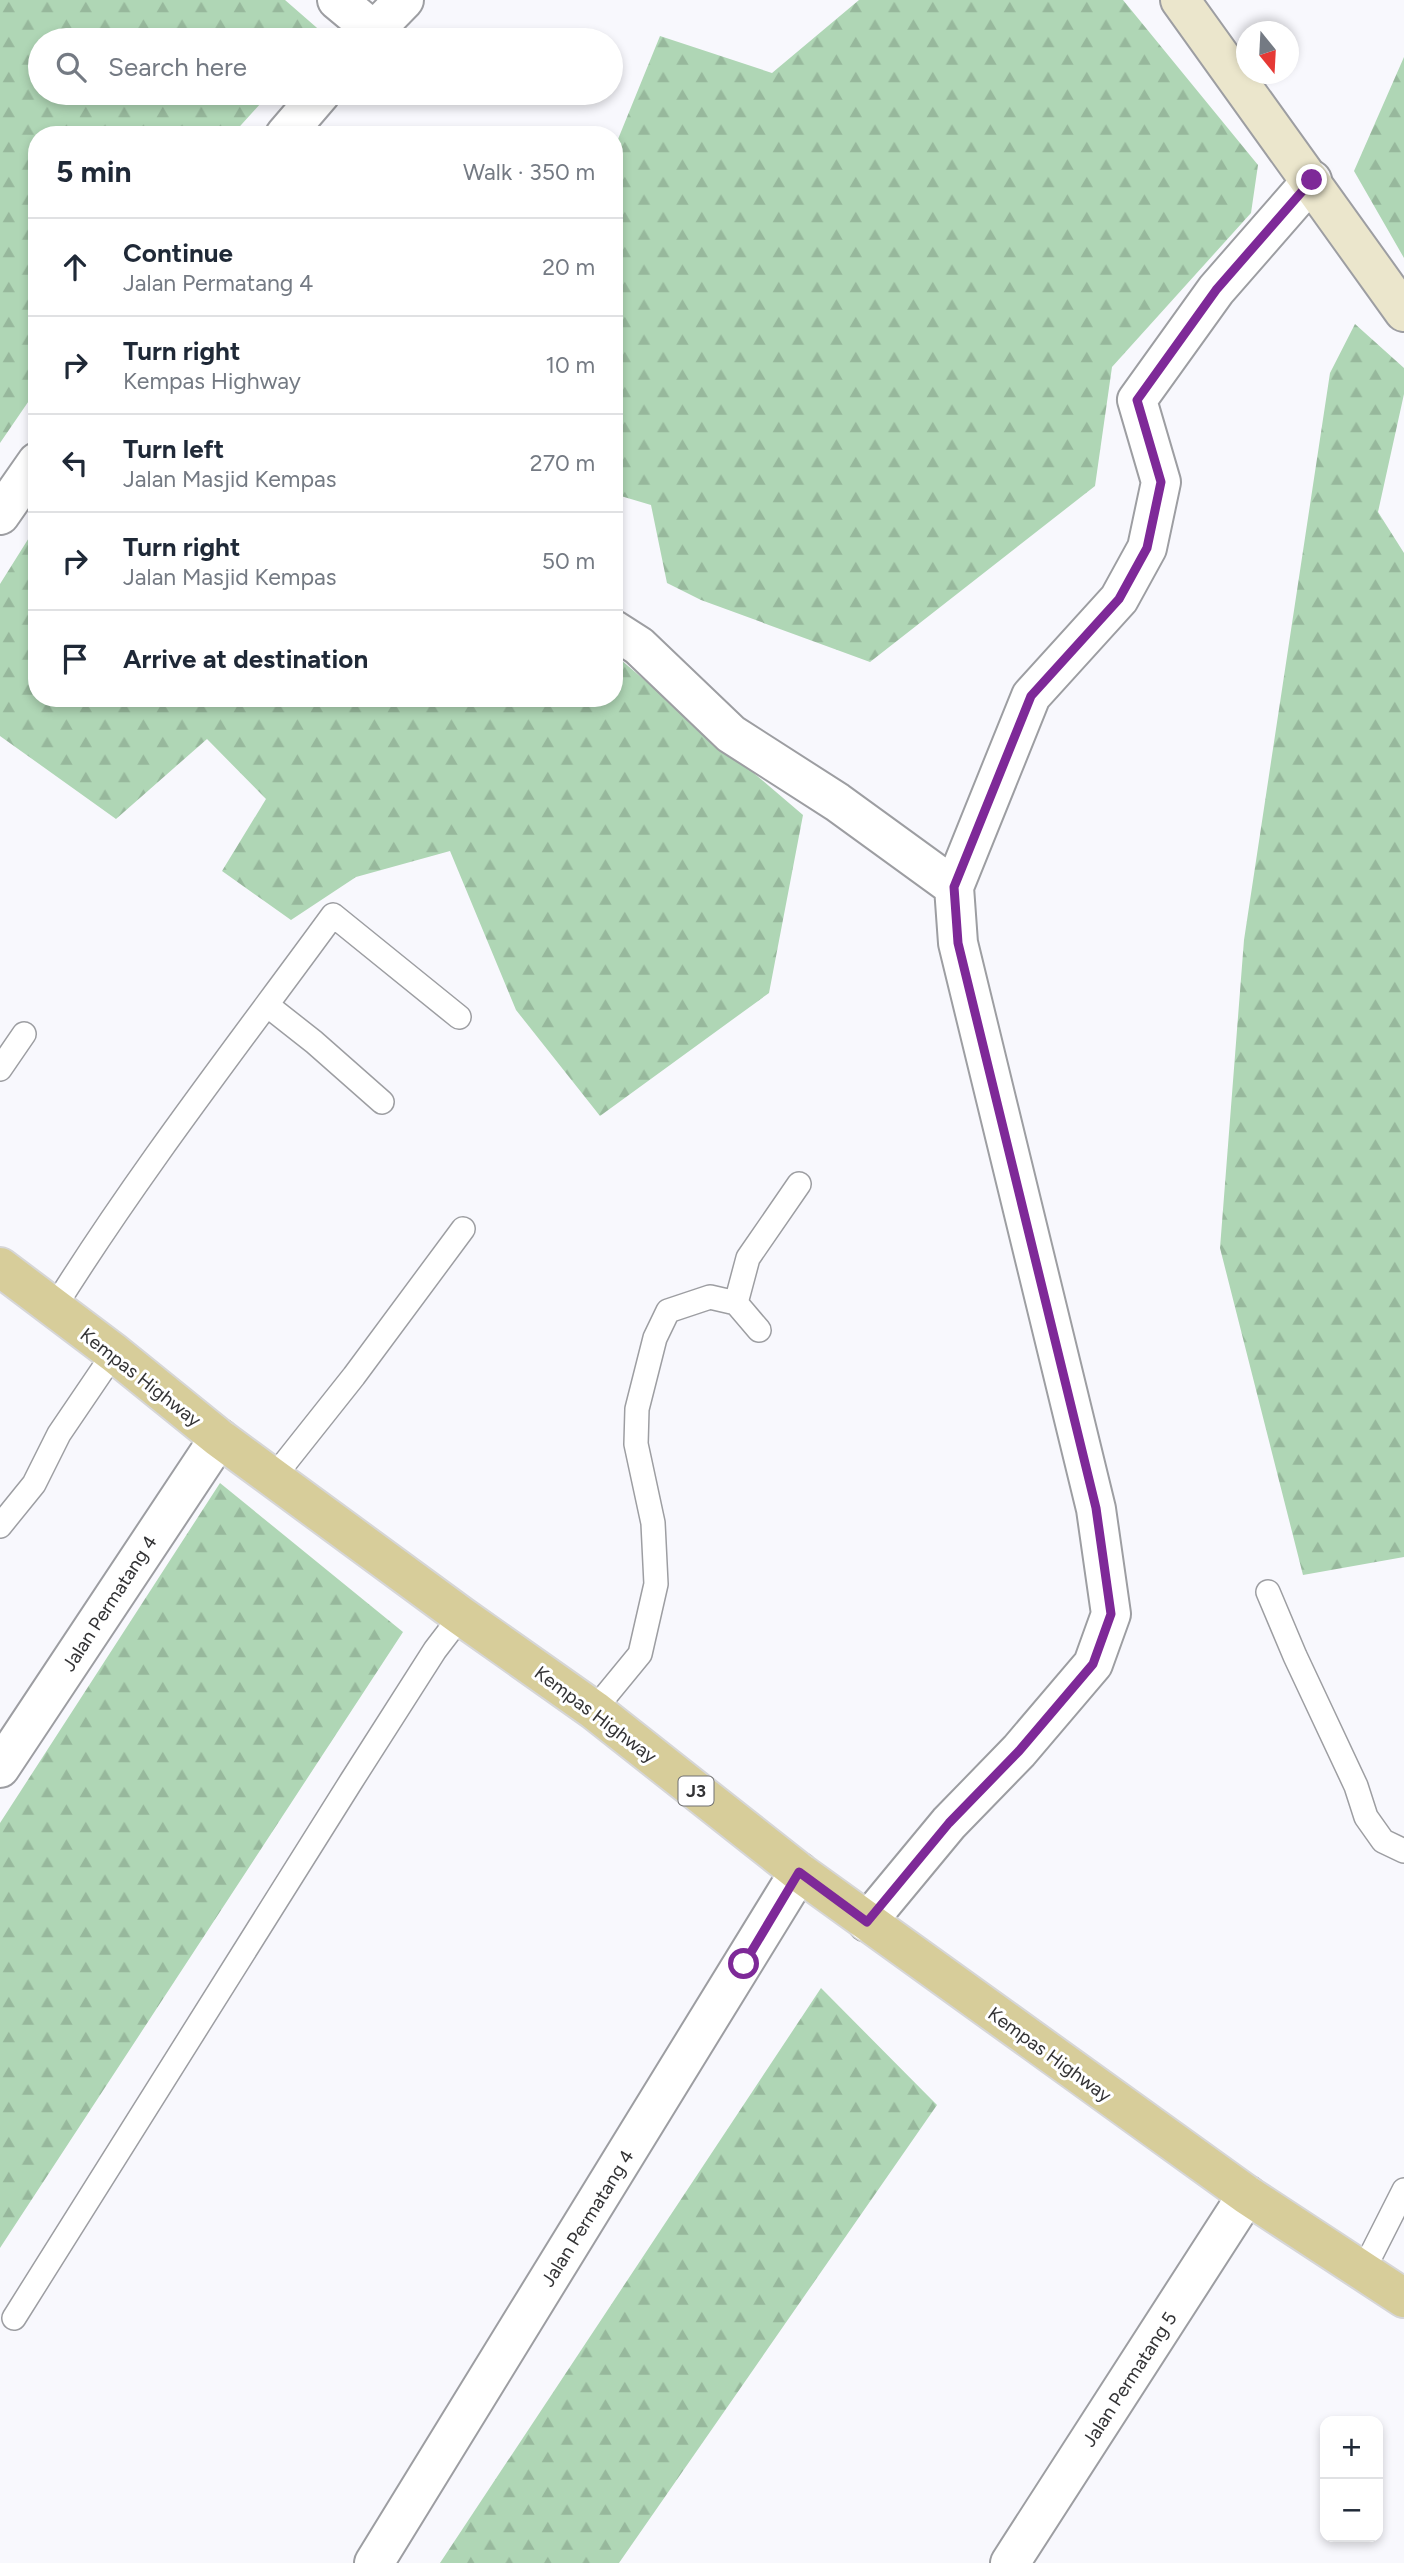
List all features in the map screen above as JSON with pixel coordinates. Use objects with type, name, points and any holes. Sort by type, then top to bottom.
[{"type":"main road","name":"Kempas Highway","points":[[0,1268],[114,1353],[219,1438],[594,1710],[799,1872],[867,1922],[1247,2195],[1404,2298]]},
{"type":"street","points":[[337,0],[363,28]]},
{"type":"street","points":[[376,28],[404,0]]},
{"type":"street","points":[[1181,0],[1404,312]]},
{"type":"street","points":[[293,126],[311,105]]},
{"type":"street","points":[[867,1922],[949,1823],[1019,1751],[1093,1664],[1111,1614],[1096,1508],[958,943],[954,887],[1031,696],[1119,599],[1147,548],[1161,482],[1137,400],[1216,290],[1312,180]]},
{"type":"street","points":[[0,515],[28,476]]},
{"type":"street","points":[[623,636],[639,646],[732,734],[837,802],[954,887]]},
{"type":"street","name":"Jalan Permatang 4","points":[[0,1768],[219,1438]]},
{"type":"street","name":"Jalan Permatang 4","points":[[374,2563],[799,1872]]},
{"type":"street","name":"Jalan Permatang 5","points":[[1010,2563],[1247,2195]]},
{"type":"lane","points":[[54,1308],[91,1249],[246,1030],[333,915],[458,1017]]},
{"type":"lane","points":[[267,1005],[382,1102]]},
{"type":"lane","points":[[0,1069],[24,1034]]},
{"type":"lane","points":[[736,1303],[748,1258],[799,1184]]},
{"type":"lane","points":[[273,1478],[354,1376],[463,1229]]},
{"type":"lane","points":[[594,1710],[640,1654],[656,1584],[653,1523],[636,1444],[637,1409],[655,1338],[668,1311],[710,1297],[736,1303],[759,1330]]},
{"type":"lane","points":[[0,1527],[34,1484],[59,1434],[114,1353]]},
{"type":"lane","points":[[1268,1592],[1294,1656],[1356,1786],[1366,1817],[1383,1841],[1404,1851]]},
{"type":"lane","points":[[13,2318],[435,1650],[461,1616]]},
{"type":"lane","points":[[1363,2271],[1404,2190]]},
{"type":"green space","points":[[0,0],[285,0],[317,28],[28,28],[28,105],[259,105],[240,126],[28,126],[28,402],[0,443]]},
{"type":"green space","points":[[859,0],[1123,0],[1258,165],[1251,213],[1112,367],[1095,486],[870,662],[701,600],[667,583],[651,505],[623,497],[623,127],[660,36],[772,73]]},
{"type":"green space","points":[[1404,57],[1404,258],[1354,171]]},
{"type":"green space","points":[[1355,324],[1404,368],[1404,394],[1378,512],[1404,553],[1404,1557],[1303,1575],[1220,1248],[1244,940],[1330,373]]},
{"type":"green space","points":[[28,539],[28,707],[623,707],[623,662],[803,815],[769,993],[600,1116],[516,1010],[450,851],[356,877],[291,920],[222,871],[266,799],[207,739],[116,819],[0,736],[0,584]]},
{"type":"green space","points":[[220,1483],[403,1632],[0,2248],[0,1823]]},
{"type":"green space","points":[[821,1988],[937,2105],[619,2563],[440,2563]]},
{"type":"route","points":[[744,1964],[799,1872],[867,1922],[949,1823],[1019,1751],[1093,1664],[1111,1614],[1096,1508],[958,943],[954,887],[1031,696],[1119,599],[1147,548],[1161,482],[1137,400],[1216,290],[1312,180]]}]
